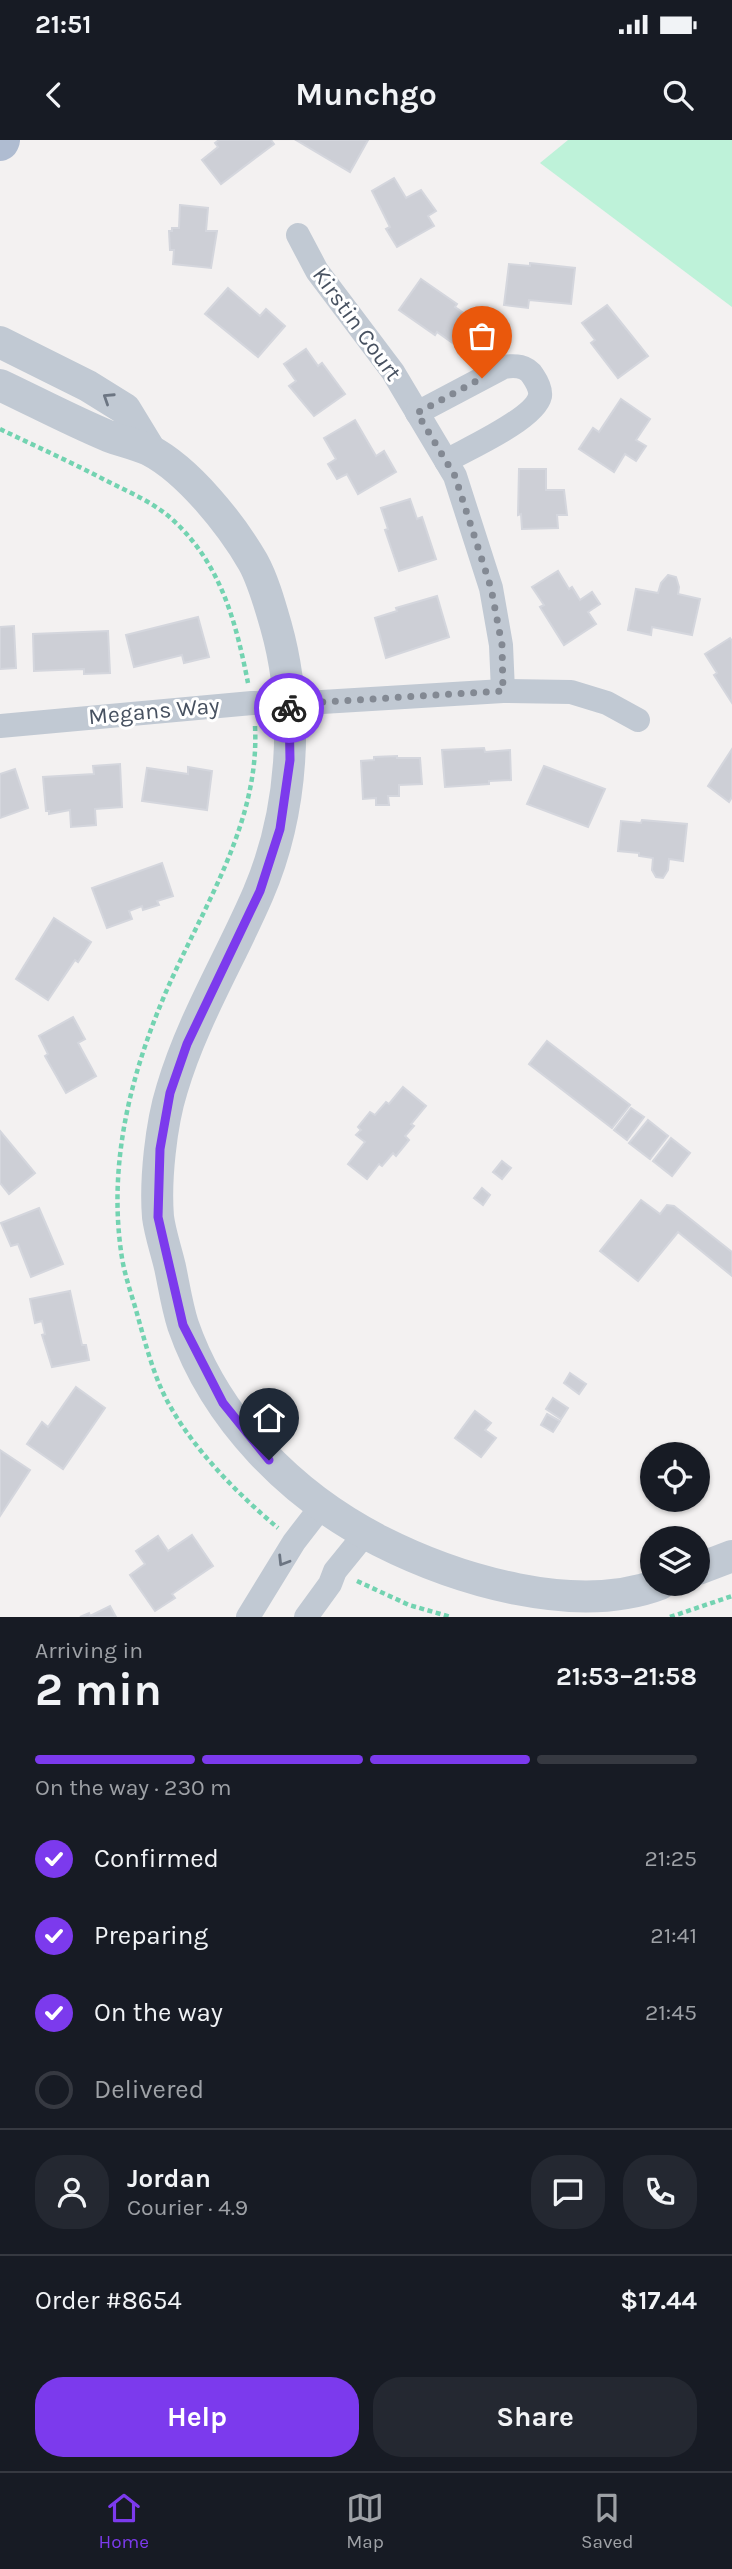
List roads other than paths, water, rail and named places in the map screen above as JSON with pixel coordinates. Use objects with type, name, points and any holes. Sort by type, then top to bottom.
[{"type":"street","name":"Kirstin Court","points":[[298,235],[317,271],[393,372],[455,476],[491,588],[502,645],[503,691]]},
{"type":"street","points":[[0,342],[88,386],[125,410],[150,450]]},
{"type":"street","points":[[417,413],[504,367],[516,365],[531,372],[539,386],[540,397],[533,408],[522,418],[446,461]]},
{"type":"street","points":[[0,385],[107,435],[150,450],[183,476],[214,505],[254,564],[277,629],[289,704],[290,760],[280,829],[260,891],[187,1044],[170,1093],[160,1149],[158,1217],[183,1325],[204,1369],[223,1403],[253,1443],[285,1477],[321,1507],[365,1534],[417,1560],[472,1579],[559,1596],[603,1595],[640,1589]]},
{"type":"street","name":"Megans Way","points":[[0,726],[252,703],[289,704],[503,691],[571,692],[607,703],[638,720]]},
{"type":"street","points":[[248,1617],[294,1542],[321,1507]]},
{"type":"street","points":[[306,1617],[330,1584],[335,1571],[365,1534]]},
{"type":"street","points":[[710,1564],[732,1556]]}]
